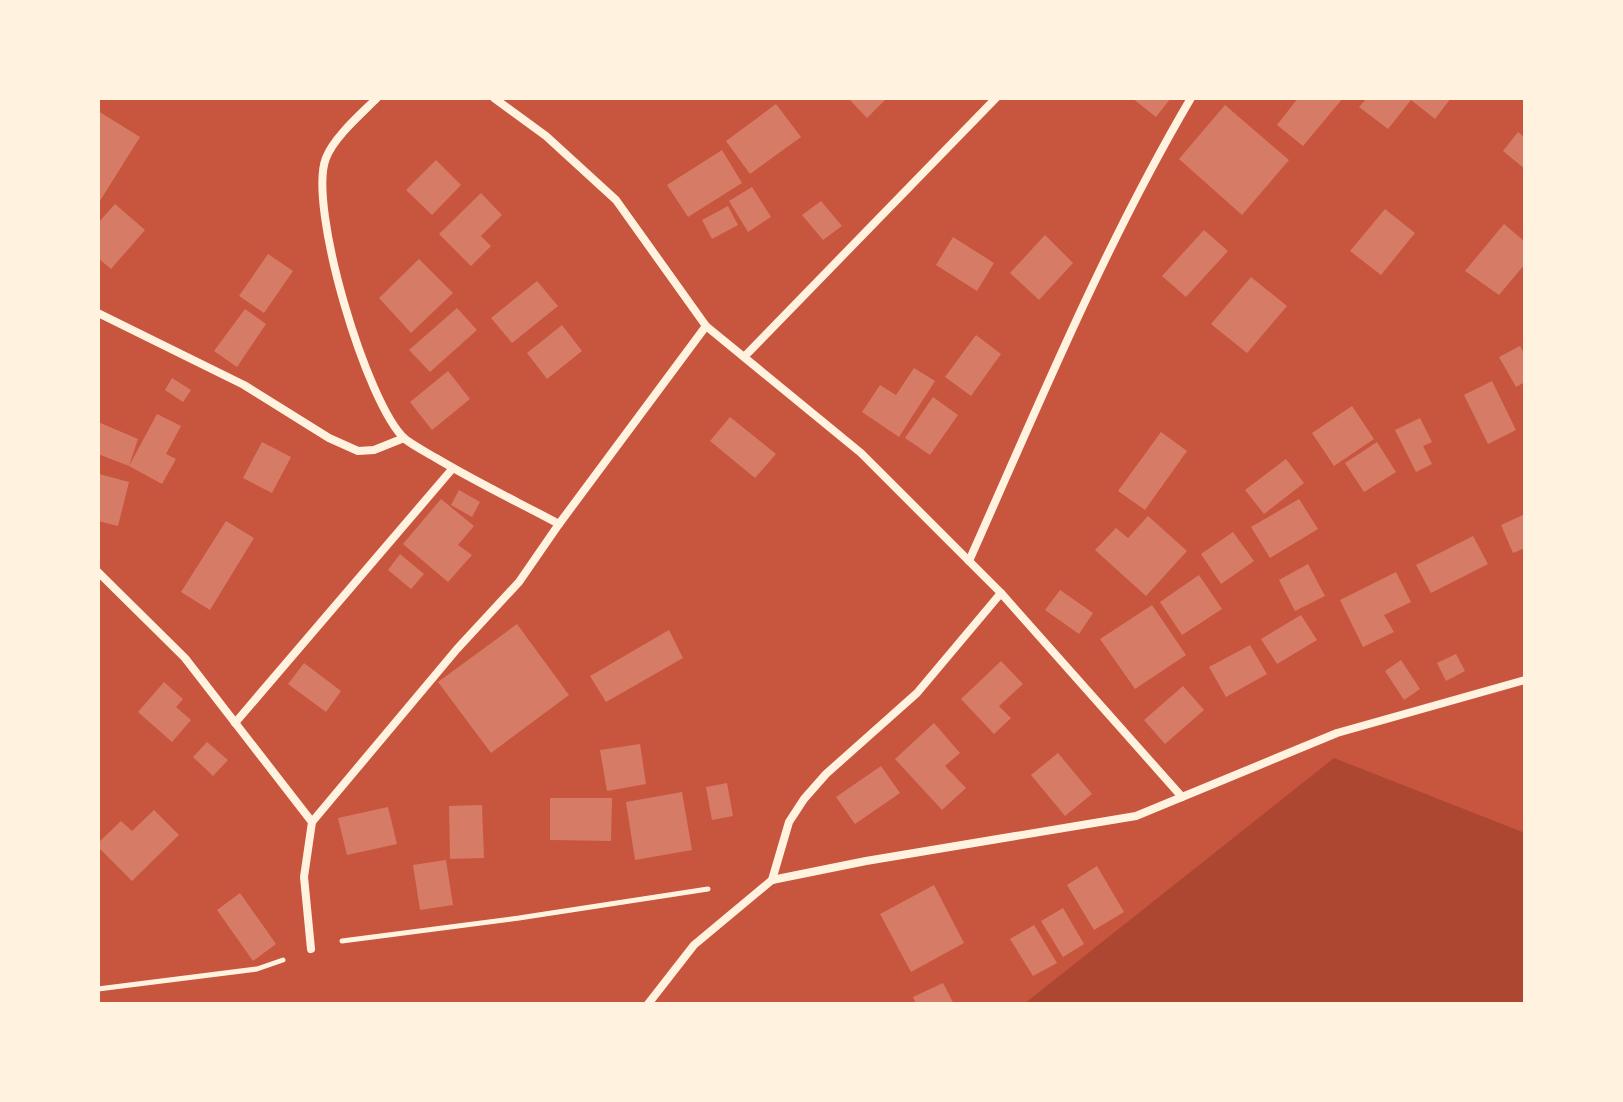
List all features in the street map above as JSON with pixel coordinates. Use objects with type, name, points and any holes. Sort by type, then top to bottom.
[{"type":"street","points":[[377,98],[348,127],[325,158],[322,194],[327,231],[354,336],[374,392],[404,438],[453,468],[559,524]]},
{"type":"street","points":[[494,98],[546,136],[616,200],[706,326],[861,453],[1001,593],[1182,797]]},
{"type":"street","points":[[744,357],[996,98]]},
{"type":"street","points":[[969,561],[1107,253],[1135,196],[1191,98]]},
{"type":"street","points":[[98,313],[244,385],[329,438],[358,451],[374,450],[404,438]]},
{"type":"street","points":[[311,949],[304,877],[312,822],[457,649],[519,582],[706,326]]},
{"type":"street","points":[[235,723],[453,468]]},
{"type":"street","points":[[98,572],[185,658],[312,822]]},
{"type":"street","points":[[772,880],[789,822],[804,799],[826,774],[917,693],[1001,593]]},
{"type":"street","points":[[648,1004],[694,945],[772,880],[866,861],[1136,816],[1337,733],[1525,680]]},
{"type":"path","points":[[98,989],[257,969],[311,949],[350,939],[519,918],[710,889]]},
{"type":"shaded area","points":[[1334,758],[1525,833],[1525,1004],[1024,1004]]},
{"type":"building","points":[[848,98],[887,98],[867,118]]},
{"type":"building","points":[[1132,98],[1171,98],[1156,117]]},
{"type":"building","points":[[1298,98],[1343,98],[1303,146],[1277,125]]},
{"type":"building","points":[[1367,98],[1451,98],[1435,119],[1411,100],[1388,129],[1359,107]]},
{"type":"building","points":[[776,104],[801,137],[750,174],[726,141]]},
{"type":"building","points":[[1225,105],[1289,160],[1242,215],[1179,159]]},
{"type":"building","points":[[98,111],[140,137],[98,204]]},
{"type":"building","points":[[1518,132],[1525,138],[1525,169],[1503,151]]},
{"type":"building","points":[[722,150],[742,183],[688,217],[667,185]]},
{"type":"building","points":[[436,160],[461,185],[432,215],[406,190]]},
{"type":"building","points":[[752,187],[771,217],[748,232],[729,201]]},
{"type":"building","points":[[481,193],[502,215],[481,236],[491,246],[471,266],[439,234]]},
{"type":"building","points":[[821,201],[842,226],[823,240],[802,215]]},
{"type":"building","points":[[115,204],[145,230],[111,269],[98,258],[98,223]]},
{"type":"building","points":[[728,206],[738,225],[712,239],[702,220]]},
{"type":"building","points":[[1385,209],[1415,233],[1381,275],[1350,251]]},
{"type":"building","points":[[1504,224],[1525,242],[1525,264],[1499,295],[1465,271]]},
{"type":"building","points":[[1204,230],[1228,251],[1186,297],[1162,276]]},
{"type":"building","points":[[1045,235],[1073,263],[1039,300],[1010,273]]},
{"type":"building","points":[[953,237],[994,263],[977,291],[936,265]]},
{"type":"building","points":[[268,254],[293,271],[264,313],[239,296]]},
{"type":"building","points":[[419,259],[453,293],[411,333],[379,298]]},
{"type":"building","points":[[1251,277],[1287,306],[1247,353],[1211,324]]},
{"type":"building","points":[[537,281],[558,306],[512,343],[491,318]]},
{"type":"building","points":[[457,308],[477,330],[430,372],[409,350]]},
{"type":"building","points":[[245,309],[266,324],[237,367],[214,351]]},
{"type":"building","points":[[562,325],[582,351],[547,379],[527,353]]},
{"type":"building","points":[[976,335],[1001,354],[971,396],[945,377]]},
{"type":"building","points":[[1520,346],[1525,355],[1525,382],[1516,387],[1499,357]]},
{"type":"building","points":[[914,368],[935,381],[899,437],[862,412],[880,385],[896,395]]},
{"type":"building","points":[[448,371],[470,399],[432,430],[410,402]]},
{"type":"building","points":[[172,378],[191,390],[183,402],[165,390]]},
{"type":"building","points":[[1492,381],[1516,430],[1488,444],[1464,395]]},
{"type":"building","points":[[933,397],[958,415],[930,455],[905,438]]},
{"type":"building","points":[[1352,406],[1374,439],[1334,466],[1312,433]]},
{"type":"building","points":[[157,414],[181,426],[166,454],[176,459],[162,484],[129,466]]},
{"type":"building","points":[[730,417],[776,454],[755,478],[710,441]]},
{"type":"building","points":[[1420,418],[1432,442],[1423,446],[1432,464],[1416,472],[1395,430]]},
{"type":"building","points":[[98,422],[138,439],[129,466],[98,454]]},
{"type":"building","points":[[1161,432],[1187,451],[1145,510],[1118,491]]},
{"type":"building","points":[[262,442],[291,457],[272,493],[243,478]]},
{"type":"building","points":[[1377,442],[1396,472],[1364,492],[1345,463]]},
{"type":"building","points":[[1286,459],[1304,483],[1264,514],[1245,490]]},
{"type":"building","points":[[99,474],[129,482],[118,526],[98,521]]},
{"type":"building","points":[[459,490],[480,502],[472,517],[451,505]]},
{"type":"building","points":[[441,499],[474,526],[458,545],[472,555],[448,582],[403,544]]},
{"type":"building","points":[[1299,499],[1318,529],[1270,558],[1251,527]]},
{"type":"building","points":[[1525,514],[1525,548],[1513,553],[1501,525]]},
{"type":"building","points":[[1148,516],[1187,551],[1146,596],[1095,550],[1116,528],[1128,538]]},
{"type":"building","points":[[226,521],[254,538],[210,610],[181,592]]},
{"type":"building","points":[[1233,532],[1254,561],[1221,584],[1201,554]]},
{"type":"building","points":[[1473,536],[1488,564],[1431,593],[1416,565]]},
{"type":"building","points":[[400,554],[424,574],[411,589],[388,570]]},
{"type":"building","points":[[1308,564],[1325,596],[1295,611],[1279,580]]},
{"type":"building","points":[[1396,572],[1411,602],[1384,615],[1394,632],[1363,647],[1340,600]]},
{"type":"building","points":[[1199,575],[1222,609],[1182,635],[1160,602]]},
{"type":"building","points":[[1060,590],[1093,613],[1079,634],[1045,610]]},
{"type":"building","points":[[1152,605],[1186,655],[1135,689],[1100,639]]},
{"type":"building","points":[[1301,615],[1317,640],[1277,664],[1261,639]]},
{"type":"building","points":[[517,624],[569,695],[491,753],[438,682]]},
{"type":"building","points":[[669,630],[683,658],[606,702],[590,676]]},
{"type":"building","points":[[1250,645],[1267,674],[1226,697],[1209,667]]},
{"type":"building","points":[[1456,654],[1465,671],[1446,681],[1437,663]]},
{"type":"building","points":[[1401,660],[1420,689],[1404,700],[1385,671]]},
{"type":"building","points":[[1001,661],[1023,684],[999,706],[1011,718],[994,734],[961,699]]},
{"type":"building","points":[[304,663],[341,691],[326,712],[288,684]]},
{"type":"building","points":[[164,682],[183,699],[176,707],[191,720],[172,742],[138,712]]},
{"type":"building","points":[[1183,686],[1204,710],[1165,744],[1144,720]]},
{"type":"building","points":[[934,723],[960,753],[945,766],[966,788],[942,810],[895,759]]},
{"type":"building","points":[[207,742],[228,760],[213,776],[193,757]]},
{"type":"building","points":[[640,744],[646,784],[607,791],[600,750]]},
{"type":"building","points":[[1058,753],[1092,794],[1065,816],[1031,775]]},
{"type":"building","points":[[881,766],[900,793],[855,824],[836,797]]},
{"type":"building","points":[[727,783],[733,816],[712,820],[706,787]]},
{"type":"building","points":[[682,792],[692,850],[635,860],[626,802]]},
{"type":"building","points":[[550,798],[612,798],[611,841],[550,840]]},
{"type":"building","points":[[482,805],[484,858],[450,859],[449,806]]},
{"type":"building","points":[[388,807],[397,844],[347,855],[338,818]]},
{"type":"building","points":[[154,810],[179,835],[132,881],[98,847],[98,843],[121,821],[132,831]]},
{"type":"building","points":[[446,860],[453,905],[420,910],[413,865]]},
{"type":"building","points":[[1097,866],[1124,912],[1094,930],[1067,885]]},
{"type":"building","points":[[934,885],[964,943],[911,972],[880,914]]},
{"type":"building","points":[[240,893],[276,944],[253,961],[217,910]]},
{"type":"building","points":[[1063,908],[1084,944],[1063,957],[1041,921]]},
{"type":"building","points":[[1034,925],[1057,963],[1033,976],[1010,939]]},
{"type":"building","points":[[943,983],[954,1004],[916,1004],[913,997]]}]
